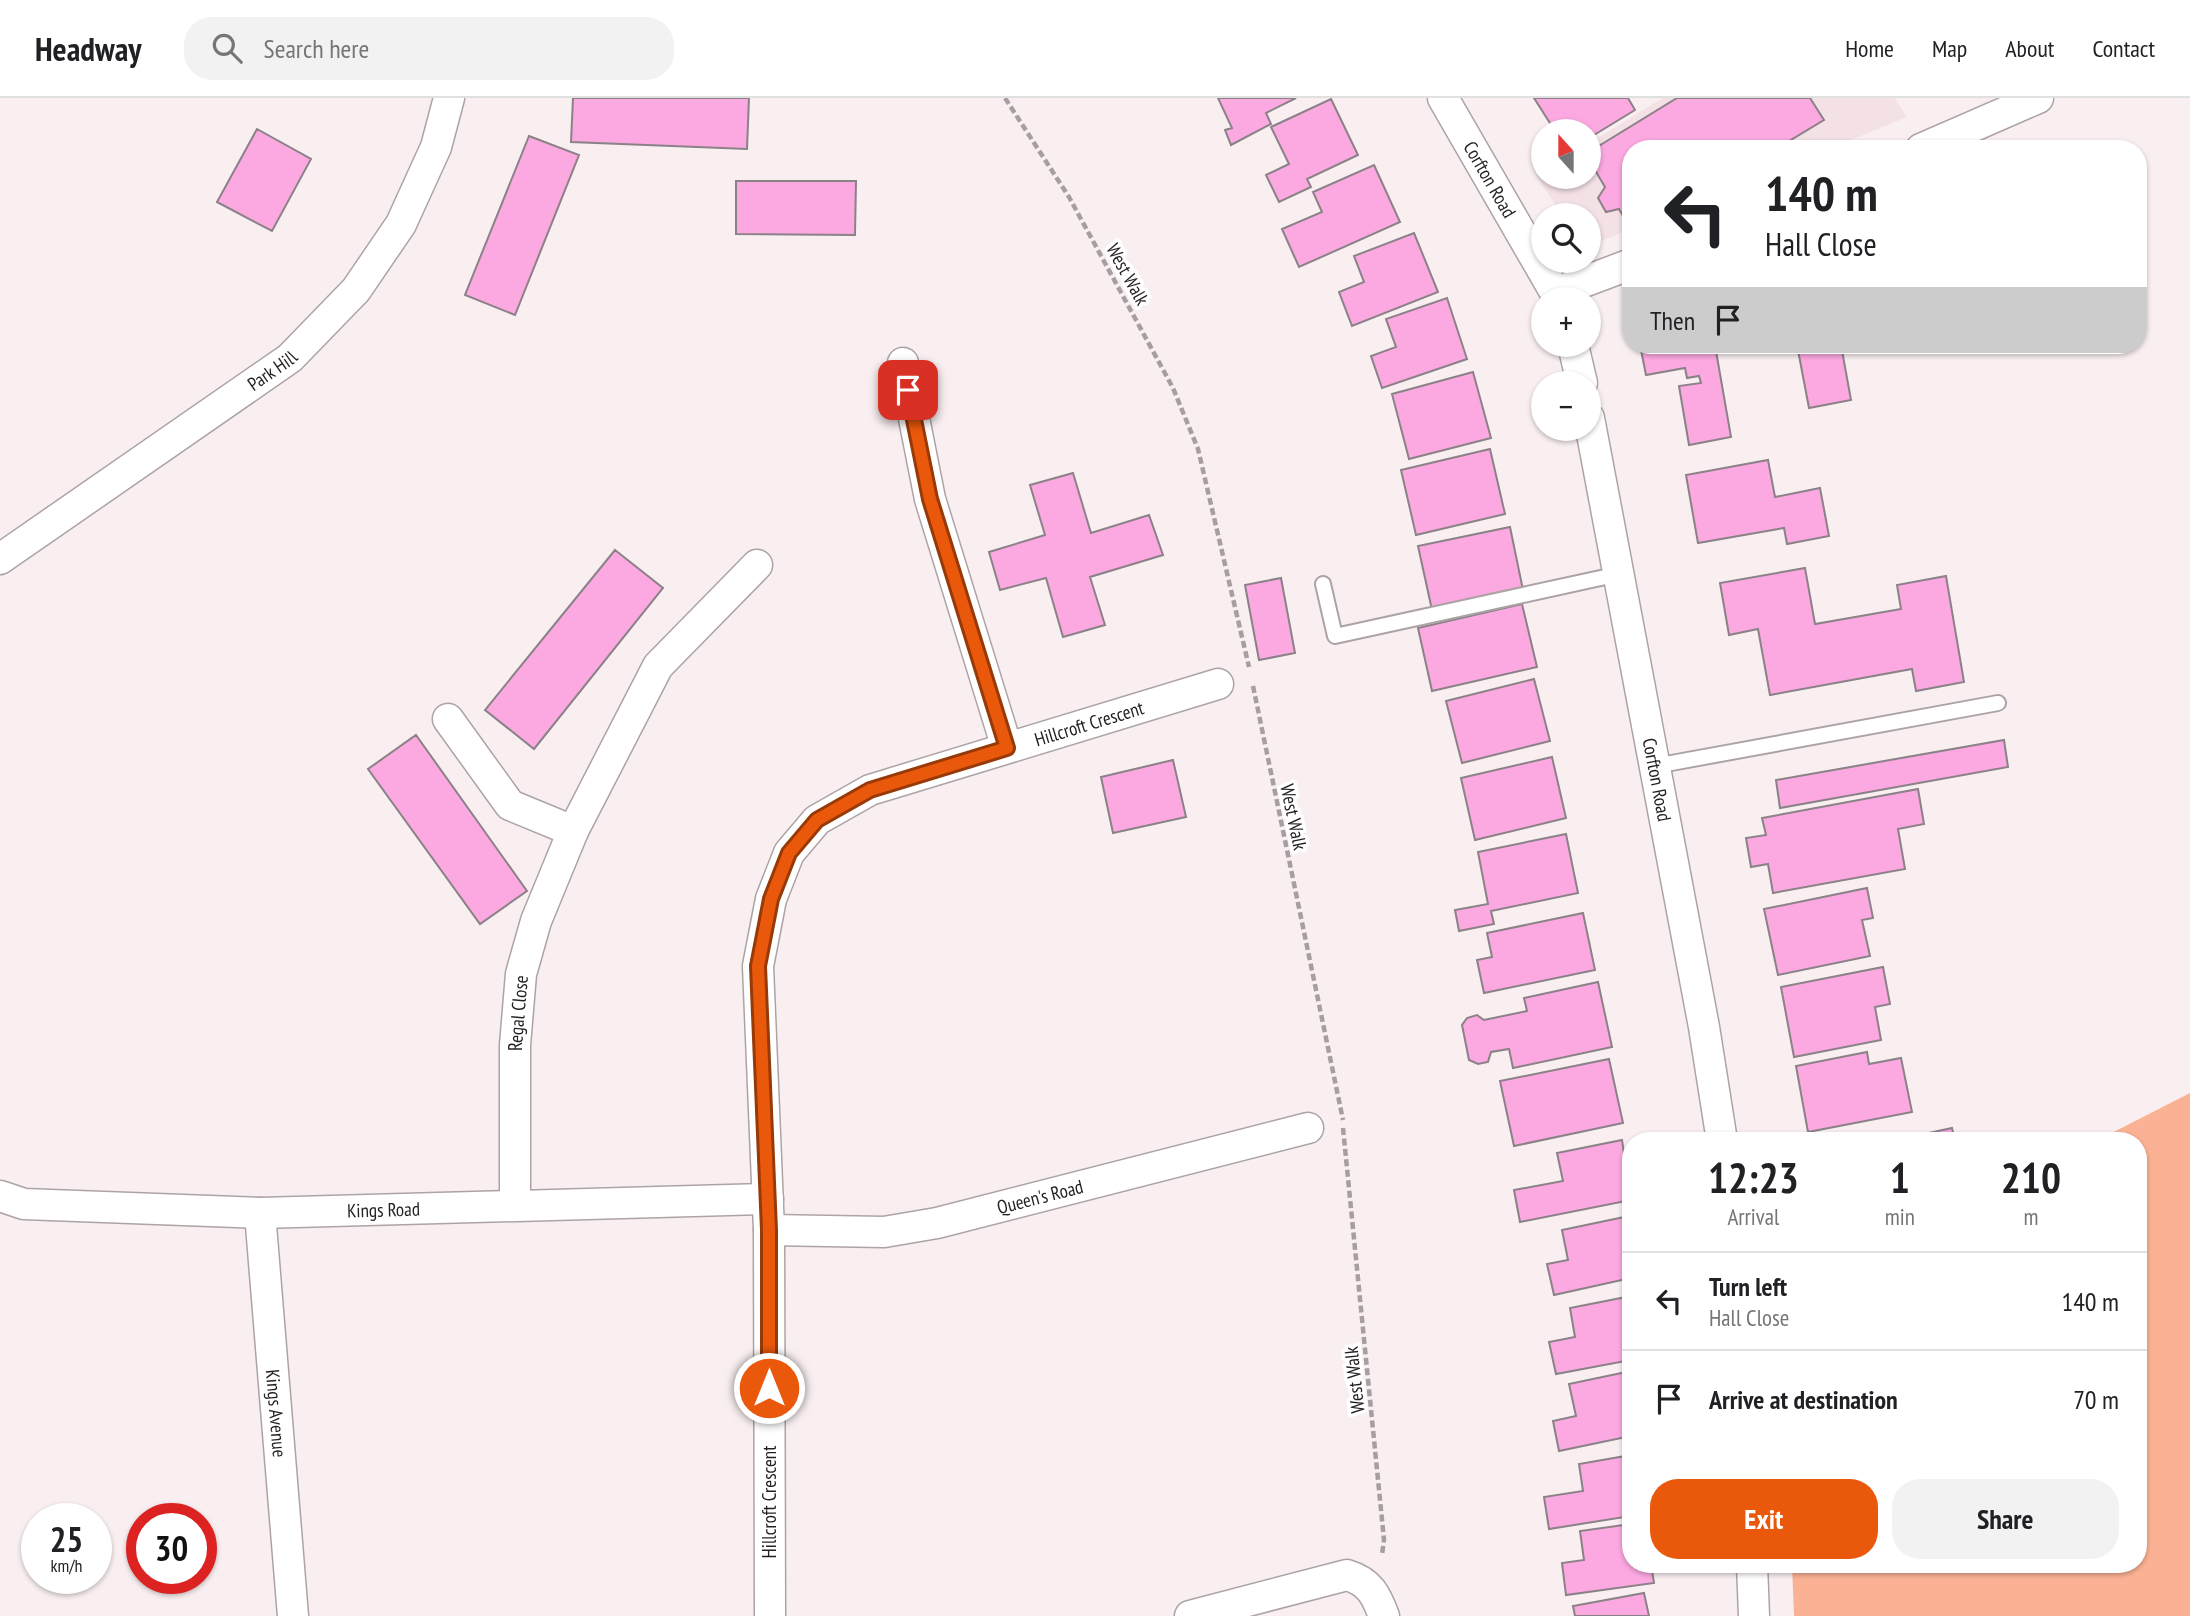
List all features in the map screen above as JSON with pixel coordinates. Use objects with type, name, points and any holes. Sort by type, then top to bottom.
[{"type":"street","name":"Park Hill","points":[[0,559],[290,358],[356,290],[401,224],[436,147],[449,98]]},
{"type":"street","name":"Corfton Road","points":[[1443,98],[1553,287]]},
{"type":"street","points":[[1942,140],[2038,98]]},
{"type":"street","points":[[1579,287],[1622,268]]},
{"type":"street","points":[[903,363],[930,499],[1007,748]]},
{"type":"street","name":"Corfton Road","points":[[1593,441],[1720,1132]]},
{"type":"street","name":"Regal Close","points":[[515,1204],[515,1045],[521,974],[536,922],[573,831],[658,666],[757,565]]},
{"type":"street","name":"Hillcroft Crescent","points":[[770,1616],[769,1230],[758,966],[771,899],[789,853],[817,820],[870,790],[1218,684]]},
{"type":"street","points":[[448,719],[510,805],[573,831]]},
{"type":"street","name":"Queen's Road","points":[[769,1230],[884,1232],[937,1223],[1308,1128]]},
{"type":"street","name":"Kings Road","points":[[0,1196],[24,1204],[261,1213],[768,1199]]},
{"type":"street","name":"Kings Avenue","points":[[261,1213],[293,1616]]},
{"type":"street","points":[[1752,1573],[1754,1616]]},
{"type":"street","points":[[1190,1616],[1347,1576],[1361,1580],[1379,1604]]},
{"type":"lane","points":[[1323,584],[1335,636],[1619,574]]},
{"type":"lane","points":[[1655,766],[1998,703]]},
{"type":"path","name":"West Walk","points":[[1005,98],[1069,197],[1147,338],[1198,449],[1250,675],[1343,1119],[1384,1540],[1379,1604]]},
{"type":"shaded area","points":[[1663,98],[1895,98],[1907,117],[1851,140],[1622,140],[1622,233],[1601,241],[1601,203],[1554,203],[1545,189],[1601,189],[1601,136]]},
{"type":"shaded area","points":[[2190,1093],[2190,1616],[1794,1616],[1792,1573],[2147,1573],[2147,1132],[2114,1132]]},
{"type":"building","points":[[573,98],[749,98],[747,149],[571,142]]},
{"type":"building","points":[[1218,98],[1296,98],[1266,113],[1271,124],[1231,145],[1225,130],[1232,128]]},
{"type":"building","points":[[1534,98],[1628,98],[1635,110],[1601,131],[1601,119],[1547,119]]},
{"type":"building","points":[[1677,98],[1810,98],[1824,120],[1791,140],[1622,140],[1622,214],[1619,209],[1606,212],[1598,198],[1605,187],[1601,180],[1601,145]]},
{"type":"building","points":[[1331,99],[1358,155],[1307,179],[1311,187],[1279,202],[1266,175],[1289,164],[1271,127]]},
{"type":"building","points":[[257,129],[311,159],[272,231],[217,202]]},
{"type":"building","points":[[529,136],[579,155],[515,315],[465,295]]},
{"type":"building","points":[[1374,165],[1400,222],[1299,267],[1282,229],[1322,212],[1313,192]]},
{"type":"building","points":[[736,181],[856,181],[855,235],[736,234]]},
{"type":"building","points":[[1414,233],[1438,292],[1352,326],[1339,292],[1364,282],[1354,256]]},
{"type":"building","points":[[1447,298],[1467,359],[1382,388],[1371,356],[1396,347],[1386,319]]},
{"type":"building","points":[[1642,354],[1717,354],[1731,437],[1689,445],[1679,386],[1701,383],[1699,376],[1687,378],[1685,368],[1646,375]]},
{"type":"building","points":[[1799,354],[1843,354],[1851,400],[1809,408]]},
{"type":"building","points":[[1473,372],[1491,438],[1409,459],[1392,394]]},
{"type":"building","points":[[1490,449],[1505,514],[1416,535],[1401,470]]},
{"type":"building","points":[[1768,460],[1775,497],[1820,488],[1829,536],[1787,544],[1784,528],[1698,543],[1686,475]]},
{"type":"building","points":[[1073,473],[1091,533],[1149,515],[1163,555],[1090,577],[1105,625],[1063,637],[1046,578],[1000,590],[989,552],[1045,535],[1030,485]]},
{"type":"building","points":[[1510,527],[1523,590],[1432,610],[1418,546]]},
{"type":"building","points":[[615,550],[663,588],[534,749],[485,710]]},
{"type":"building","points":[[1805,568],[1815,624],[1901,609],[1897,585],[1946,576],[1964,682],[1916,691],[1912,669],[1770,695],[1758,629],[1729,635],[1720,583]]},
{"type":"building","points":[[1281,578],[1295,653],[1259,660],[1245,585]]},
{"type":"building","points":[[1522,604],[1537,667],[1432,691],[1418,628]]},
{"type":"building","points":[[1534,679],[1550,741],[1462,763],[1446,701]]},
{"type":"building","points":[[416,735],[527,891],[480,924],[368,769]]},
{"type":"building","points":[[2004,740],[2008,767],[1780,808],[1776,780]]},
{"type":"building","points":[[1552,757],[1566,818],[1475,840],[1461,778]]},
{"type":"building","points":[[1173,760],[1186,817],[1113,833],[1101,777]]},
{"type":"building","points":[[1918,789],[1924,824],[1898,829],[1905,869],[1773,893],[1768,864],[1751,867],[1746,838],[1766,835],[1762,818]]},
{"type":"building","points":[[1566,834],[1578,893],[1491,911],[1494,924],[1459,931],[1455,910],[1488,904],[1478,852]]},
{"type":"building","points":[[1867,888],[1873,918],[1862,920],[1870,956],[1778,975],[1764,909]]},
{"type":"building","points":[[1583,913],[1595,970],[1484,993],[1477,960],[1492,957],[1487,933]]},
{"type":"building","points":[[1883,967],[1890,1004],[1875,1007],[1881,1040],[1794,1057],[1781,987]]},
{"type":"building","points":[[1598,982],[1612,1047],[1513,1068],[1509,1049],[1491,1052],[1488,1062],[1478,1064],[1469,1060],[1462,1025],[1467,1018],[1477,1015],[1484,1020],[1527,1011],[1524,998]]},
{"type":"building","points":[[1867,1052],[1869,1064],[1901,1058],[1912,1112],[1808,1132],[1796,1066]]},
{"type":"building","points":[[1609,1059],[1623,1123],[1514,1146],[1500,1081]]},
{"type":"building","points":[[1952,1128],[1953,1132],[1934,1132]]},
{"type":"building","points":[[1622,1140],[1622,1202],[1520,1222],[1514,1190],[1563,1181],[1557,1153]]},
{"type":"building","points":[[1622,1217],[1622,1280],[1554,1295],[1547,1264],[1568,1260],[1562,1230]]},
{"type":"building","points":[[1622,1298],[1622,1362],[1556,1374],[1549,1342],[1575,1337],[1570,1308]]},
{"type":"building","points":[[1622,1373],[1622,1438],[1559,1451],[1553,1421],[1576,1416],[1569,1384]]},
{"type":"building","points":[[1622,1457],[1622,1517],[1549,1529],[1544,1497],[1583,1491],[1579,1464]]},
{"type":"building","points":[[1622,1525],[1622,1573],[1652,1573],[1654,1583],[1566,1595],[1562,1563],[1584,1560],[1580,1531]]},
{"type":"building","points":[[1644,1593],[1649,1616],[1575,1616],[1573,1606]]},
{"type":"route","points":[[769,1388],[769,1230],[758,966],[771,899],[789,853],[817,820],[870,790],[1007,748],[930,499],[908,390]]}]
